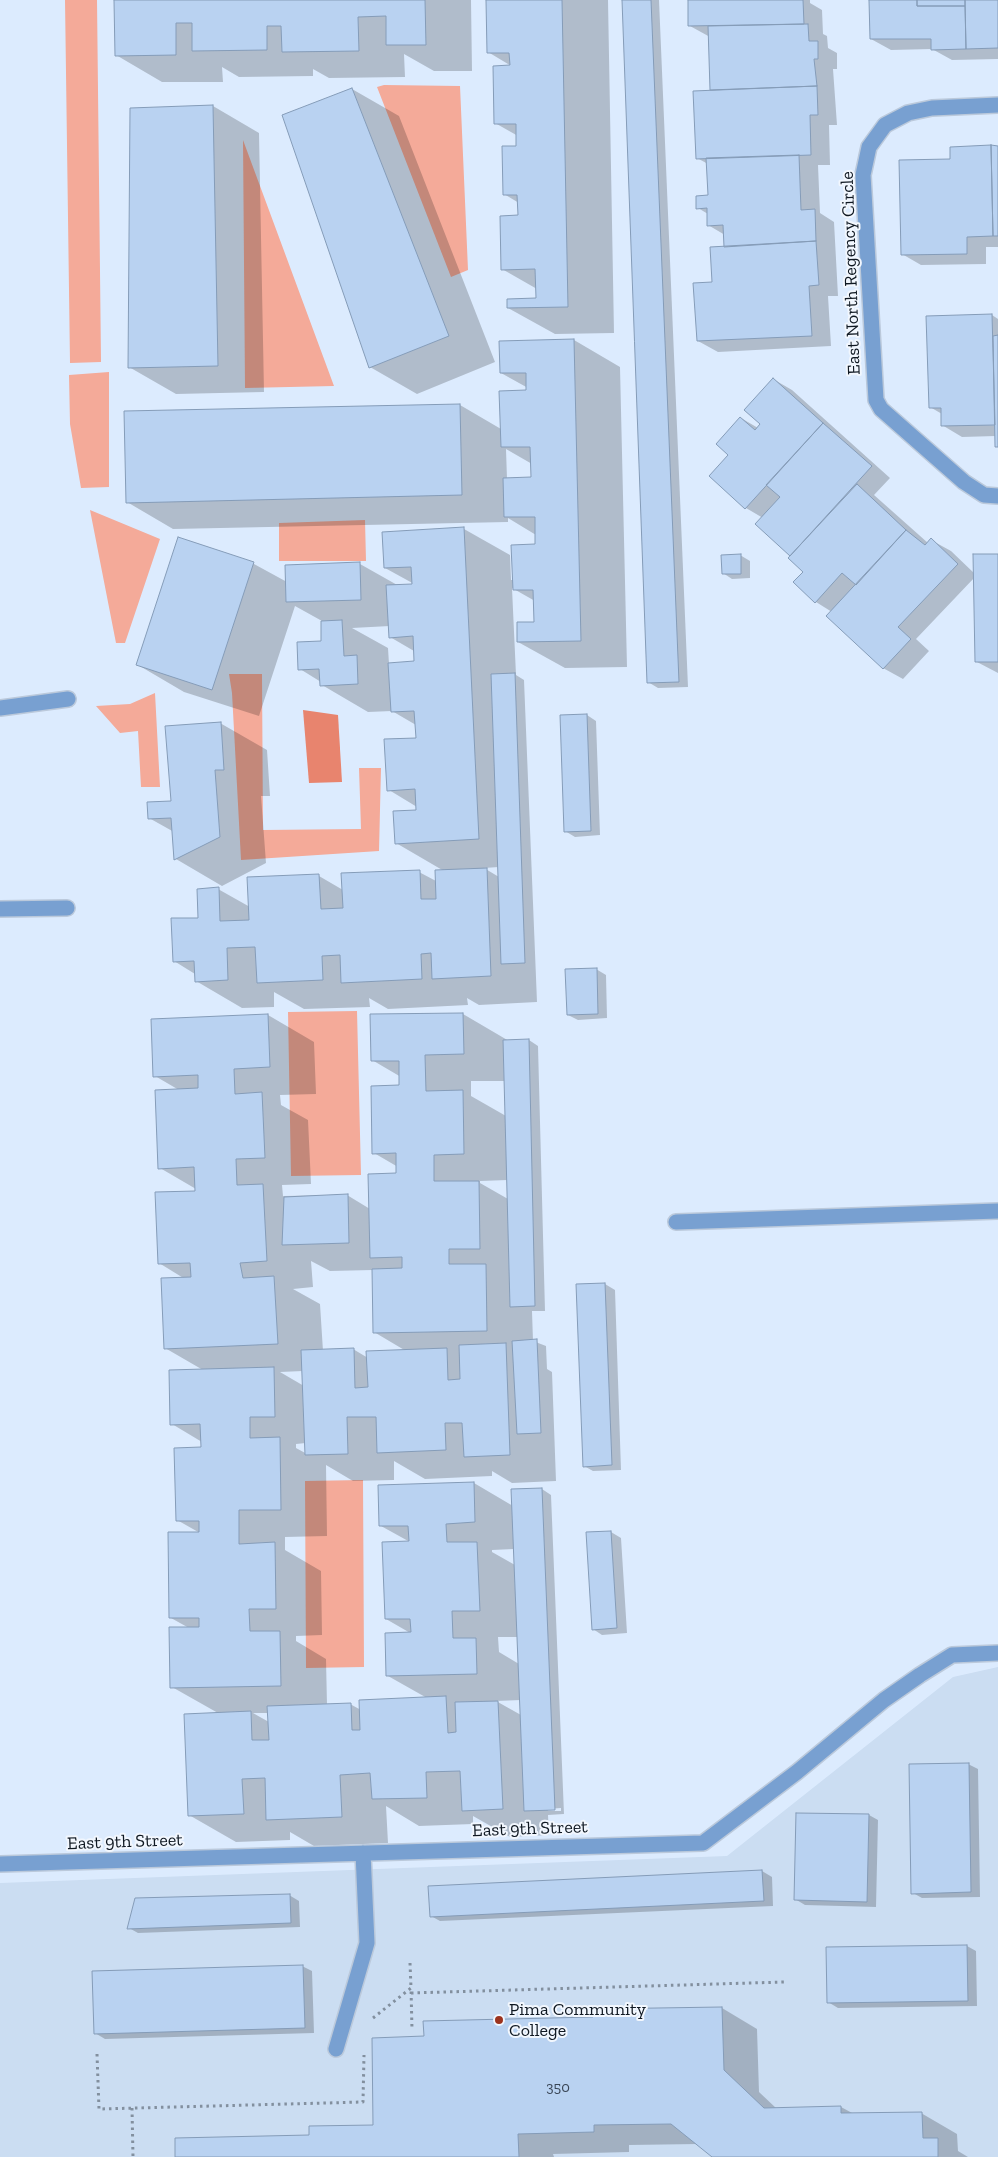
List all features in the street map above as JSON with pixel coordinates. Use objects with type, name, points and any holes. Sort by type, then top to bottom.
[{"type":"street","name":"East North Regency Circle","points":[[998,105],[932,108],[908,114],[885,125],[869,147],[863,175],[874,391],[881,409],[964,482],[984,495],[998,496]]},
{"type":"street","points":[[0,708],[68,699]]},
{"type":"street","points":[[0,909],[67,908]]},
{"type":"street","points":[[676,1222],[998,1212]]},
{"type":"street","name":"East 9th Street","points":[[0,1864],[702,1843],[797,1772],[884,1700],[920,1675],[952,1655],[998,1653]]},
{"type":"street","points":[[336,2049],[367,1943],[363,1853]]},
{"type":"path","points":[[410,1963],[412,2030]]},
{"type":"path","points":[[372,2020],[411,1990],[784,1982]]},
{"type":"path","points":[[97,2054],[99,2109],[363,2102],[364,2054]]},
{"type":"path","points":[[132,2108],[133,2157]]},
{"type":"shaded area","points":[[65,0],[97,0],[101,362],[70,363]]},
{"type":"shaded area","points":[[384,85],[460,86],[468,270],[451,277],[377,87]]},
{"type":"shaded area","points":[[243,140],[334,386],[245,388]]},
{"type":"shaded area","points":[[109,372],[109,487],[81,488],[70,424],[69,375]]},
{"type":"shaded area","points":[[90,510],[160,539],[125,643],[116,643]]},
{"type":"shaded area","points":[[365,520],[366,561],[279,561],[279,523]]},
{"type":"shaded area","points":[[229,674],[262,674],[263,830],[361,829],[359,768],[381,768],[379,851],[241,860],[232,693]]},
{"type":"shaded area","points":[[155,693],[160,787],[141,787],[138,731],[120,733],[96,706],[130,704]]},
{"type":"shaded area","points":[[303,710],[338,715],[342,782],[309,783]]},
{"type":"shaded area","points":[[357,1011],[361,1175],[291,1176],[288,1012]]},
{"type":"shaded area","points":[[363,1480],[364,1667],[306,1668],[305,1481]]},
{"type":"shaded area","name":"Pima Community College","points":[[998,1667],[998,2157],[0,2157],[0,1883],[727,1856],[953,1677]]},
{"type":"building","points":[[114,0],[425,0],[426,45],[386,45],[386,16],[358,17],[359,51],[282,52],[281,26],[267,26],[267,50],[192,51],[192,23],[176,23],[176,55],[115,56]]},
{"type":"building","points":[[486,0],[562,0],[568,307],[507,308],[507,299],[536,298],[535,269],[501,270],[500,216],[518,215],[517,195],[503,195],[502,146],[516,146],[516,124],[494,124],[493,66],[510,65],[509,53],[487,53]]},
{"type":"building","points":[[622,0],[651,0],[679,682],[647,683]]},
{"type":"building","points":[[688,0],[803,0],[804,24],[688,26]]},
{"type":"building","points":[[869,0],[917,0],[917,6],[965,6],[966,49],[931,50],[931,39],[870,39]]},
{"type":"building","points":[[917,0],[965,0],[965,6],[917,6]]},
{"type":"building","points":[[965,0],[998,0],[998,48],[966,49]]},
{"type":"building","points":[[808,24],[809,41],[818,41],[818,59],[814,59],[817,86],[710,90],[708,26]]},
{"type":"building","points":[[817,86],[818,115],[810,115],[811,155],[696,159],[693,91]]},
{"type":"building","points":[[352,88],[449,336],[369,368],[282,115]]},
{"type":"building","points":[[213,105],[218,366],[128,368],[130,108]]},
{"type":"building","points":[[991,145],[998,146],[998,236],[993,236]]},
{"type":"building","points":[[991,145],[993,236],[967,237],[967,254],[901,255],[899,160],[950,159],[950,147]]},
{"type":"building","points":[[799,155],[801,210],[815,209],[816,241],[724,247],[723,225],[707,226],[707,208],[696,209],[696,196],[708,195],[706,158]]},
{"type":"building","points":[[816,241],[819,285],[809,286],[812,336],[697,341],[693,283],[712,282],[710,247]]},
{"type":"building","points":[[992,314],[995,425],[941,426],[941,408],[929,408],[926,316]]},
{"type":"building","points":[[998,335],[998,447],[995,447],[993,336]]},
{"type":"building","points":[[574,339],[581,641],[517,642],[517,622],[534,622],[533,590],[513,590],[511,545],[535,544],[535,517],[504,517],[503,478],[531,477],[530,447],[501,447],[499,391],[526,390],[526,373],[500,373],[499,341]]},
{"type":"building","points":[[773,378],[823,423],[745,509],[709,476],[728,455],[716,444],[740,417],[755,430],[760,424],[744,410]]},
{"type":"building","points":[[460,404],[462,495],[126,503],[124,411]]},
{"type":"building","points":[[823,423],[872,466],[790,556],[755,524],[780,497],[766,485]]},
{"type":"building","points":[[857,484],[906,530],[856,585],[842,573],[815,603],[793,582],[803,572],[788,558]]},
{"type":"building","points":[[464,527],[479,839],[395,844],[393,811],[416,810],[415,789],[387,791],[384,739],[416,738],[414,711],[391,712],[388,663],[414,661],[413,636],[389,638],[386,585],[412,584],[411,567],[384,568],[382,532]]},
{"type":"building","points":[[906,530],[925,545],[931,538],[958,564],[898,627],[911,639],[883,669],[826,616]]},
{"type":"building","points":[[178,537],[254,562],[212,690],[136,665]]},
{"type":"building","points":[[741,554],[741,574],[722,574],[721,555]]},
{"type":"building","points":[[973,554],[998,554],[998,662],[975,662]]},
{"type":"building","points":[[360,562],[361,600],[286,602],[285,565]]},
{"type":"building","points":[[342,620],[344,656],[357,655],[358,684],[320,686],[319,669],[298,670],[297,642],[321,641],[321,621]]},
{"type":"building","points":[[515,673],[525,963],[501,964],[491,674]]},
{"type":"building","points":[[587,714],[591,831],[564,832],[560,715]]},
{"type":"building","points":[[221,722],[224,770],[215,770],[220,837],[174,860],[171,818],[148,819],[147,802],[171,801],[165,726]]},
{"type":"building","points":[[487,868],[491,976],[432,979],[431,953],[421,954],[422,979],[341,983],[340,955],[322,956],[323,980],[257,983],[255,947],[227,948],[228,980],[195,982],[194,961],[173,962],[171,918],[198,918],[197,889],[219,887],[220,921],[249,920],[247,877],[319,874],[321,909],[343,908],[341,873],[420,870],[421,899],[436,899],[435,870]]},
{"type":"building","points":[[597,968],[598,1014],[567,1015],[565,969]]},
{"type":"building","points":[[463,1013],[464,1054],[425,1055],[426,1091],[463,1090],[464,1154],[434,1155],[434,1181],[479,1181],[480,1249],[449,1249],[449,1264],[486,1264],[487,1331],[373,1333],[372,1269],[402,1268],[402,1257],[370,1258],[368,1174],[396,1173],[396,1153],[372,1154],[371,1086],[399,1085],[399,1061],[371,1061],[370,1014]]},
{"type":"building","points":[[268,1014],[270,1067],[234,1069],[235,1094],[262,1092],[265,1158],[236,1159],[237,1185],[263,1184],[267,1261],[240,1263],[243,1278],[274,1276],[278,1344],[164,1349],[161,1278],[191,1277],[190,1263],[158,1264],[155,1192],[195,1191],[194,1167],[158,1169],[155,1090],[198,1088],[198,1075],[153,1077],[151,1019]]},
{"type":"building","points":[[529,1039],[535,1306],[510,1307],[503,1040]]},
{"type":"building","points":[[348,1194],[349,1243],[282,1245],[284,1197]]},
{"type":"building","points":[[605,1283],[612,1465],[583,1467],[576,1284]]},
{"type":"building","points":[[537,1339],[541,1433],[517,1434],[512,1341]]},
{"type":"building","points":[[506,1343],[510,1455],[464,1457],[462,1423],[445,1423],[446,1450],[377,1453],[376,1417],[347,1417],[348,1454],[305,1455],[301,1350],[354,1348],[355,1388],[368,1387],[366,1351],[447,1348],[448,1380],[460,1379],[459,1345]]},
{"type":"building","points":[[274,1367],[275,1417],[250,1417],[250,1438],[280,1437],[281,1510],[239,1510],[239,1544],[275,1542],[276,1609],[249,1609],[250,1631],[280,1631],[281,1686],[170,1688],[169,1627],[199,1627],[199,1618],[169,1618],[168,1532],[199,1532],[199,1521],[176,1521],[174,1448],[201,1447],[200,1424],[170,1425],[169,1370]]},
{"type":"building","points":[[474,1482],[475,1522],[446,1524],[447,1542],[477,1542],[480,1611],[452,1611],[453,1638],[476,1638],[477,1674],[386,1676],[385,1633],[411,1632],[410,1619],[385,1619],[382,1542],[409,1541],[408,1526],[379,1526],[378,1485]]},
{"type":"building","points":[[542,1488],[555,1810],[524,1811],[511,1489]]},
{"type":"building","points":[[611,1531],[617,1628],[592,1630],[586,1532]]},
{"type":"building","points":[[446,1696],[448,1733],[456,1732],[455,1702],[498,1701],[503,1809],[462,1811],[460,1771],[426,1772],[427,1798],[372,1799],[370,1773],[340,1775],[342,1817],[266,1820],[265,1778],[242,1779],[244,1814],[188,1816],[184,1714],[251,1711],[252,1740],[269,1740],[267,1706],[351,1703],[352,1730],[360,1730],[359,1700]]},
{"type":"building","points":[[969,1763],[971,1892],[911,1894],[909,1764]]},
{"type":"building","points":[[796,1813],[869,1814],[867,1902],[794,1900]]},
{"type":"building","points":[[762,1870],[764,1901],[430,1917],[428,1886]]},
{"type":"building","points":[[290,1894],[291,1923],[127,1929],[135,1898]]},
{"type":"building","points":[[967,1945],[968,2001],[827,2003],[826,1947]]},
{"type":"building","points":[[303,1965],[305,2028],[94,2034],[92,1971]]},
{"type":"building","points":[[722,2007],[724,2070],[764,2108],[841,2106],[841,2113],[922,2112],[923,2138],[938,2138],[938,2157],[712,2157],[671,2124],[594,2125],[594,2132],[518,2134],[519,2157],[175,2157],[175,2138],[309,2135],[309,2126],[373,2125],[372,2038],[424,2036],[423,2021],[593,2017],[593,2009]]},
{"type":"place","name":"Pima Community College","points":[[499,2020]]}]
